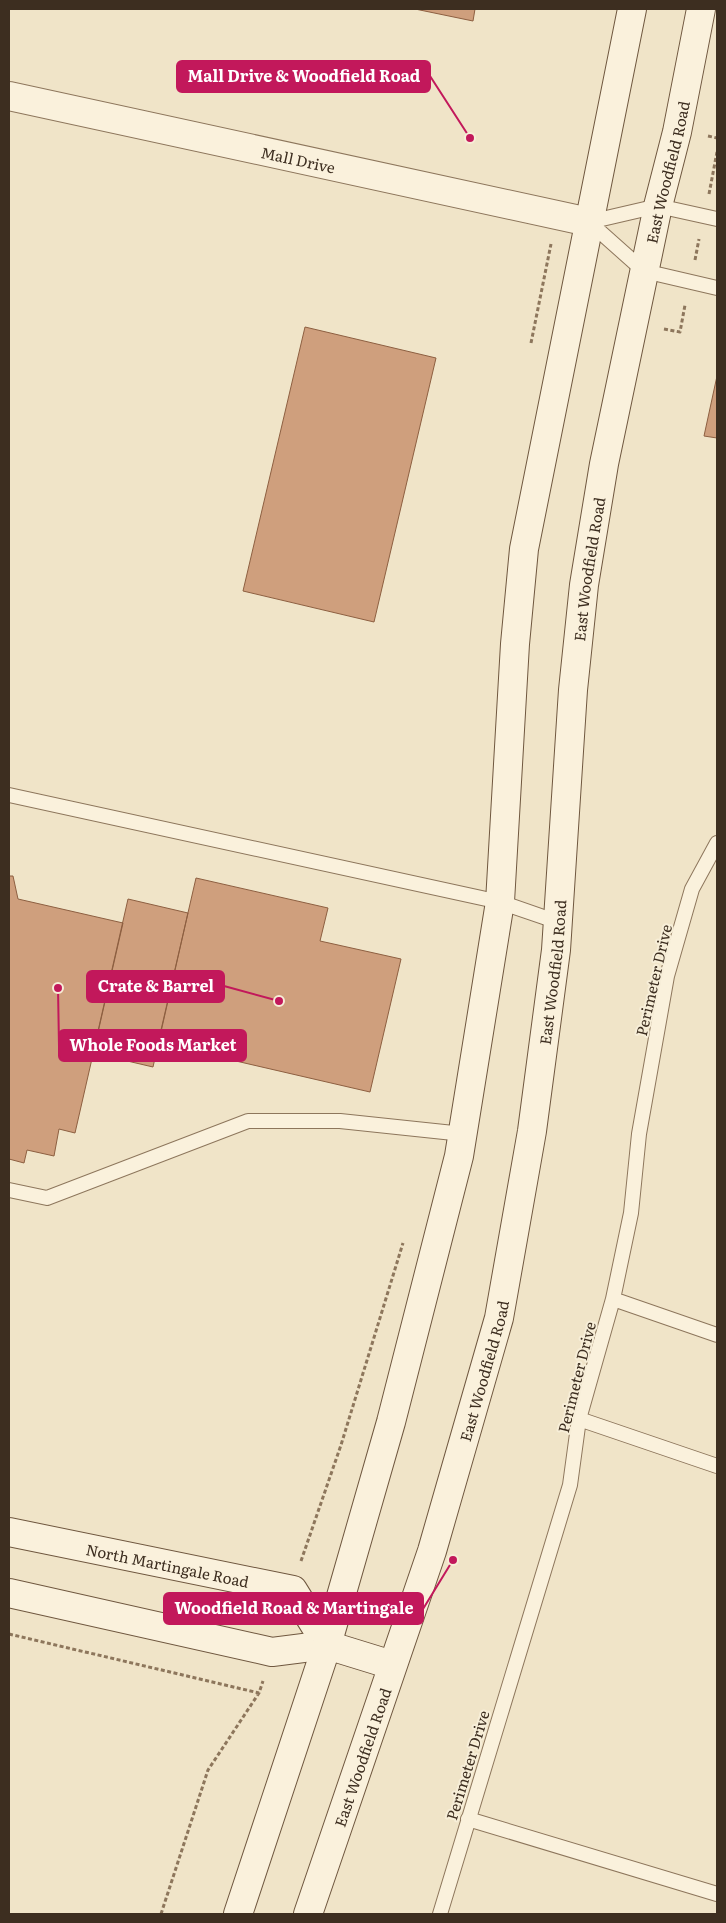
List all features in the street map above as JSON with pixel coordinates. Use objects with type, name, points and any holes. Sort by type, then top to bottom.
[{"type":"street","points":[[238,1914],[327,1645],[391,1422],[459,1156],[500,902],[515,644],[524,549],[632,9]]},
{"type":"street","name":"East Woodfield Road","points":[[308,1914],[432,1551],[499,1318],[532,1131],[556,950],[573,690],[584,585],[604,464],[658,206],[677,132],[702,9]]},
{"type":"street","name":"Mall Drive","points":[[9,96],[588,222]]},
{"type":"street","name":"North Martingale Road","points":[[9,1532],[293,1590],[327,1645]]},
{"type":"street","points":[[9,1593],[272,1652],[327,1645],[392,1665]]},
{"type":"lane","name":"Mall Drive","points":[[588,222],[658,206],[717,219]]},
{"type":"lane","name":"Mall Drive","points":[[588,222],[644,271],[717,288]]},
{"type":"lane","points":[[9,795],[500,902],[558,922]]},
{"type":"lane","name":"Perimeter Drive","points":[[440,1914],[570,1485],[579,1419],[613,1299],[631,1213],[639,1134],[667,976],[692,889],[717,843]]},
{"type":"lane","points":[[9,1190],[47,1198],[248,1121],[340,1121],[462,1134]]},
{"type":"lane","points":[[613,1299],[717,1335]]},
{"type":"lane","points":[[579,1419],[717,1466]]},
{"type":"lane","points":[[468,1819],[717,1894]]},
{"type":"path","points":[[530,350],[538,305]]},
{"type":"path","points":[[302,1556],[341,1445],[403,1241]]},
{"type":"path","points":[[9,1634],[259,1693],[208,1770],[161,1914]]},
{"type":"building","points":[[415,9],[475,9],[473,21]]},
{"type":"building","points":[[305,327],[436,358],[374,622],[243,591]]},
{"type":"building","points":[[717,376],[717,438],[704,436]]},
{"type":"building","points":[[9,876],[13,876],[18,899],[123,923],[75,1133],[59,1129],[54,1156],[27,1150],[24,1163],[9,1159]]},
{"type":"building","points":[[196,878],[328,908],[320,941],[401,959],[370,1092],[158,1043]]},
{"type":"building","points":[[128,899],[188,913],[153,1067],[93,1053]]},
{"type":"place","name":"Mall Drive & Woodfield Road","points":[[470,138]]},
{"type":"place","name":"Whole Foods Market","points":[[58,988]]},
{"type":"place","name":"Crate & Barrel","points":[[279,1001]]},
{"type":"place","name":"Woodfield Road & Martingale","points":[[453,1560]]}]
